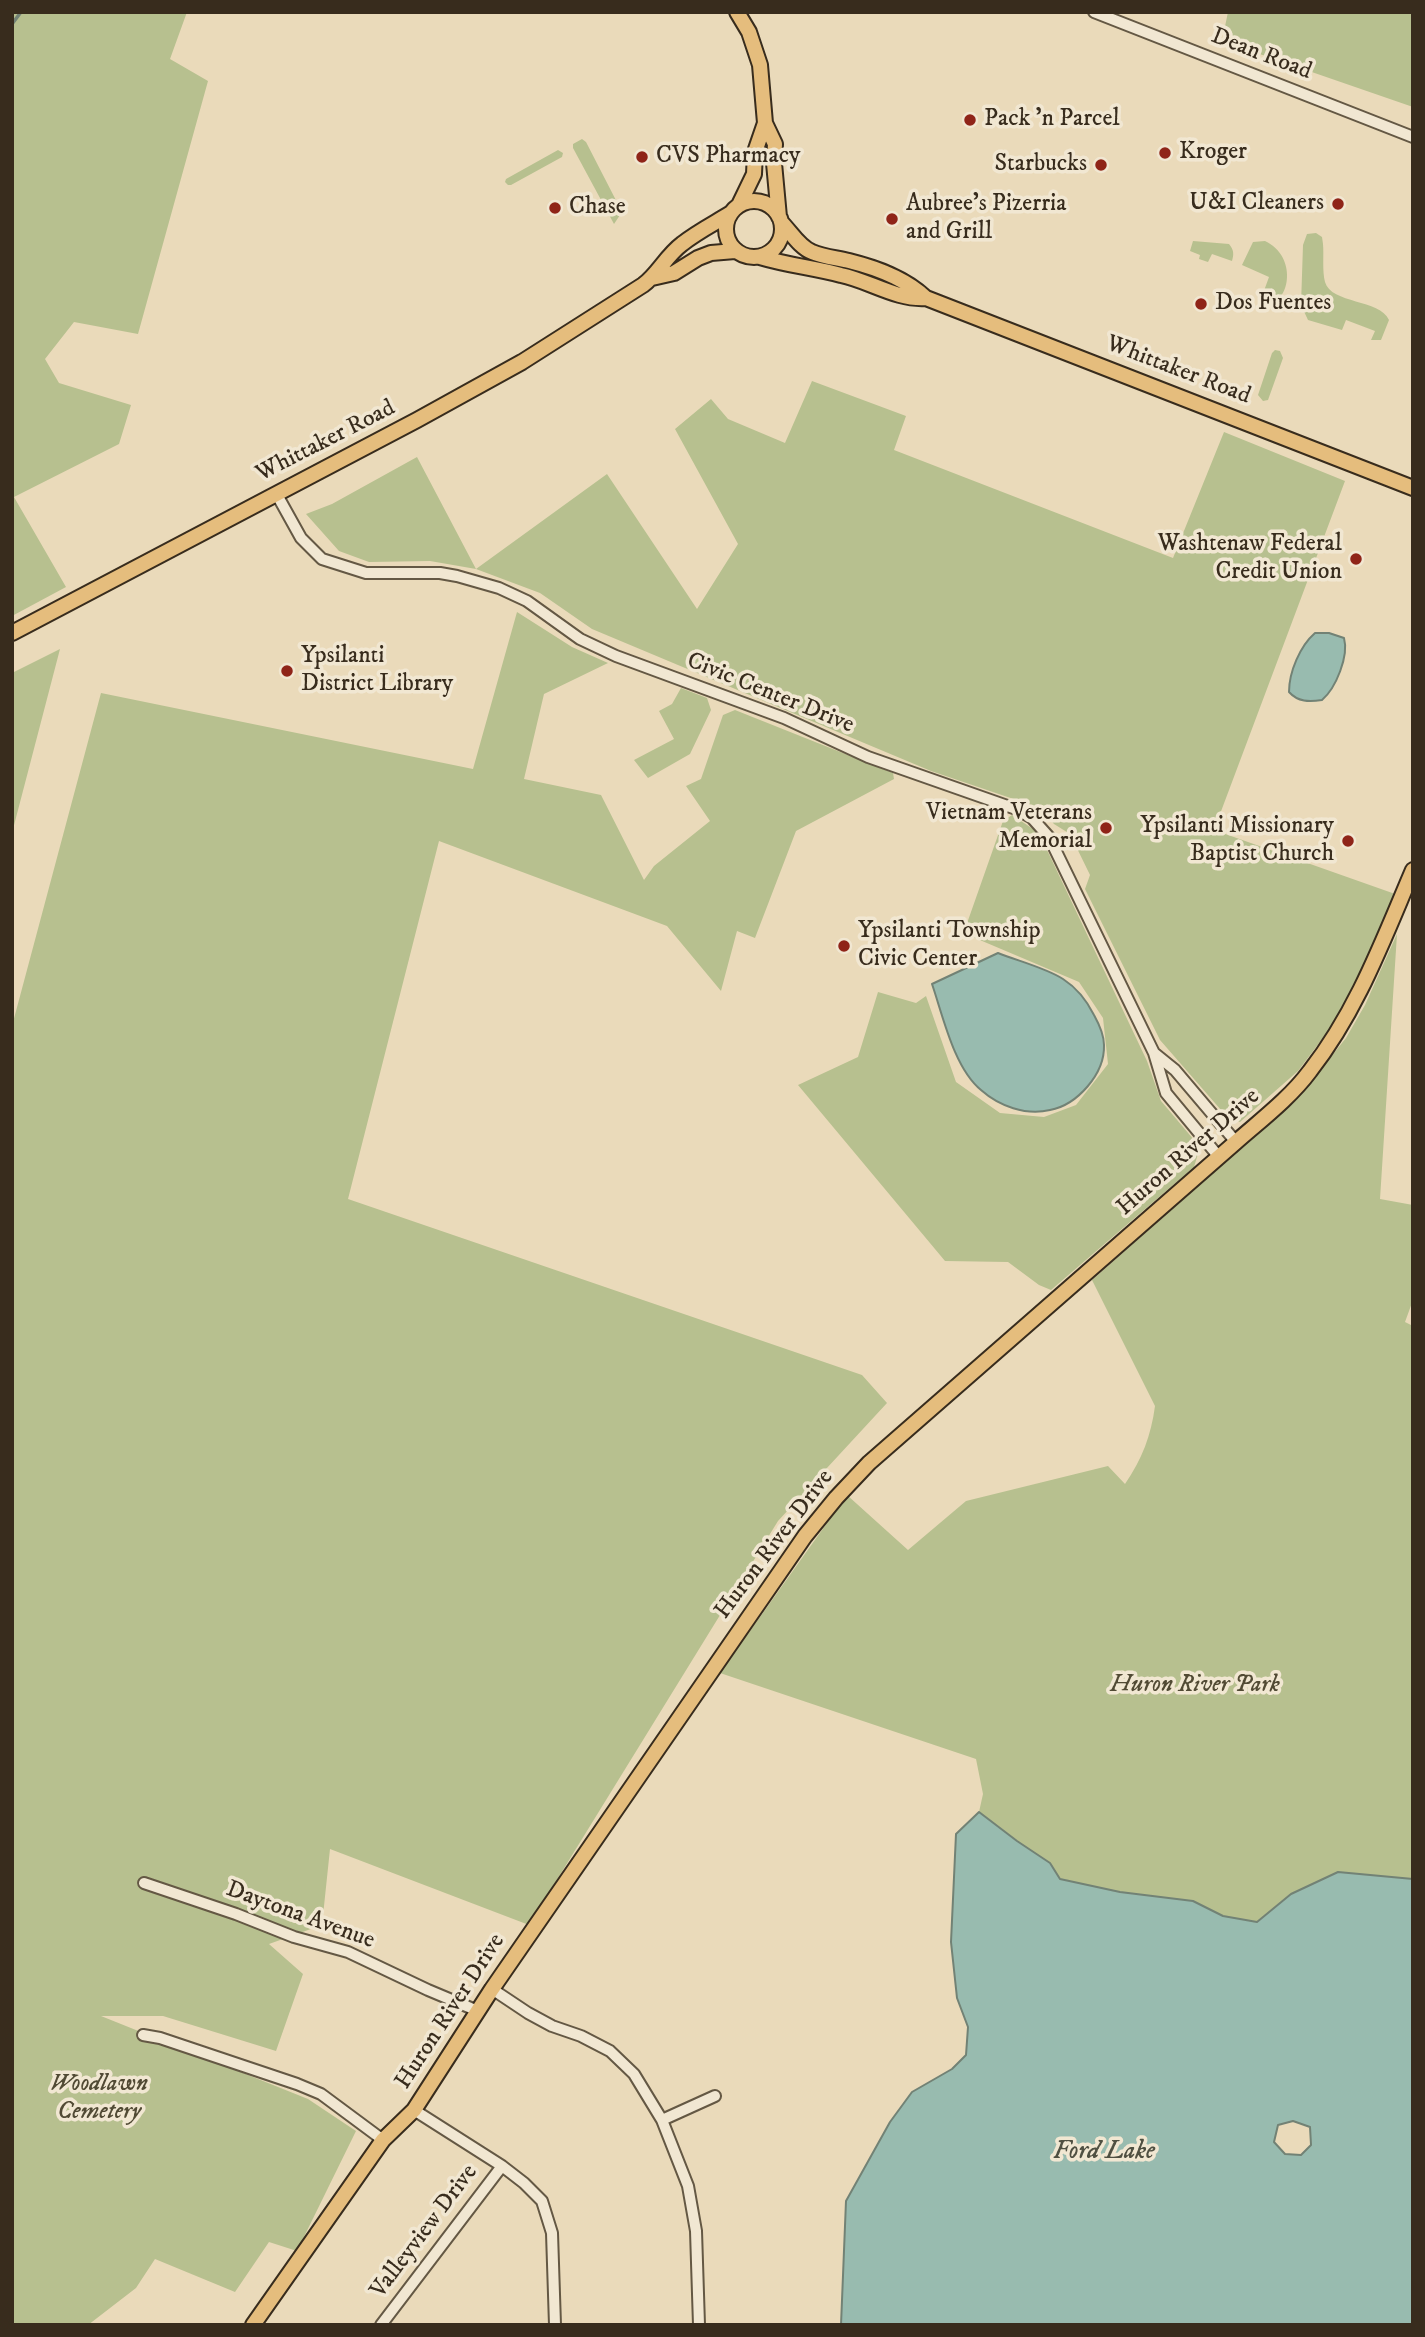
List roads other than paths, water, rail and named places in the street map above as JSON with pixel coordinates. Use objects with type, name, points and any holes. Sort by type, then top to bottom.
[{"type":"main road","points":[[737,12],[749,32],[760,65],[765,123],[775,144],[774,163],[780,220],[780,238],[773,250],[760,257],[748,257],[735,251],[726,237],[726,227],[754,174],[755,152],[765,123]]},
{"type":"main road","points":[[735,209],[750,201],[763,202],[774,209],[780,220]]},
{"type":"main road","name":"Whittaker Road","points":[[652,278],[681,244],[735,209]]},
{"type":"main road","name":"Whittaker Road","points":[[780,220],[802,245],[813,252],[859,263],[901,279],[915,287],[926,298],[1413,488]]},
{"type":"main road","name":"Whittaker Road","points":[[12,633],[522,362],[652,278],[674,273],[711,253],[735,251]]},
{"type":"main road","name":"Whittaker Road","points":[[760,257],[788,266],[843,275],[911,299],[926,298]]},
{"type":"main road","name":"Huron River Drive","points":[[253,2325],[383,2140],[414,2110],[492,1989],[738,1631],[835,1498],[869,1463],[1236,1142],[1309,1073],[1355,1003],[1413,870]]},
{"type":"street","name":"Dean Road","points":[[1094,12],[1413,137]]},
{"type":"street","name":"Civic Center Drive","points":[[276,493],[301,538],[323,559],[366,573],[440,573],[499,588],[527,601],[580,639],[616,656],[784,718],[868,757],[1016,809],[1032,818],[1049,837],[1154,1053],[1166,1093],[1219,1157]]},
{"type":"street","name":"Civic Center Drive","points":[[1154,1053],[1175,1070],[1236,1142]]},
{"type":"street","name":"Daytona Avenue","points":[[144,1883],[294,1937],[348,1952],[417,1986],[478,2011]]},
{"type":"street","points":[[492,1989],[552,2026],[581,2036],[610,2051],[634,2074],[662,2120],[688,2186],[696,2231],[699,2325]]},
{"type":"street","points":[[143,2035],[160,2038],[321,2094],[383,2140]]},
{"type":"street","points":[[662,2120],[715,2096]]},
{"type":"street","points":[[414,2110],[502,2166],[542,2202],[552,2233],[555,2325]]},
{"type":"street","name":"Valleyview Drive","points":[[381,2325],[502,2166]]},
{"type":"water","points":[[1315,633],[1329,633],[1344,638],[1345,654],[1340,671],[1327,695],[1322,700],[1304,701],[1289,692],[1290,684],[1300,652]]},
{"type":"water","points":[[998,953],[1048,971],[1068,983],[1085,1000],[1101,1029],[1104,1041],[1100,1067],[1079,1095],[1060,1107],[1032,1112],[996,1101],[972,1080],[950,1041],[932,984]]},
{"type":"water","name":"Ford Lake","points":[[979,1812],[1050,1863],[1060,1879],[1120,1892],[1193,1901],[1223,1916],[1257,1922],[1291,1894],[1338,1872],[1413,1879],[1413,2325],[841,2325],[846,2201],[890,2122],[912,2092],[952,2069],[966,2055],[968,2027],[957,1998],[951,1942],[956,1834]],"holes":[[[1293,2121],[1310,2127],[1311,2145],[1301,2155],[1285,2154],[1274,2142],[1278,2125]]]},
{"type":"waterway","points":[[12,24],[21,12]]},
{"type":"place","name":"Pack 'n Parcel","points":[[970,120]]},
{"type":"place","name":"Kroger","points":[[1165,153]]},
{"type":"place","name":"CVS Pharmacy","points":[[642,157]]},
{"type":"place","name":"Starbucks","points":[[1101,165]]},
{"type":"place","name":"U&I Cleaners","points":[[1338,204]]},
{"type":"place","name":"Chase","points":[[555,208]]},
{"type":"place","name":"Aubree's Pizerria and Grill","points":[[892,219]]},
{"type":"place","name":"Dos Fuentes","points":[[1201,304]]},
{"type":"place","name":"Washtenaw Federal Credit Union","points":[[1356,559]]},
{"type":"place","name":"Ypsilanti District Library","points":[[287,671]]},
{"type":"place","name":"Vietnam Veterans Memorial","points":[[1106,828]]},
{"type":"place","name":"Ypsilanti Missionary Baptist Church","points":[[1348,841]]},
{"type":"place","name":"Ypsilanti Township Civic Center","points":[[844,946]]},
{"type":"park label","name":"Huron River Park","points":[[1195,1686]]},
{"type":"park label","name":"Woodlawn Cemetery","points":[[99,2099]]}]
